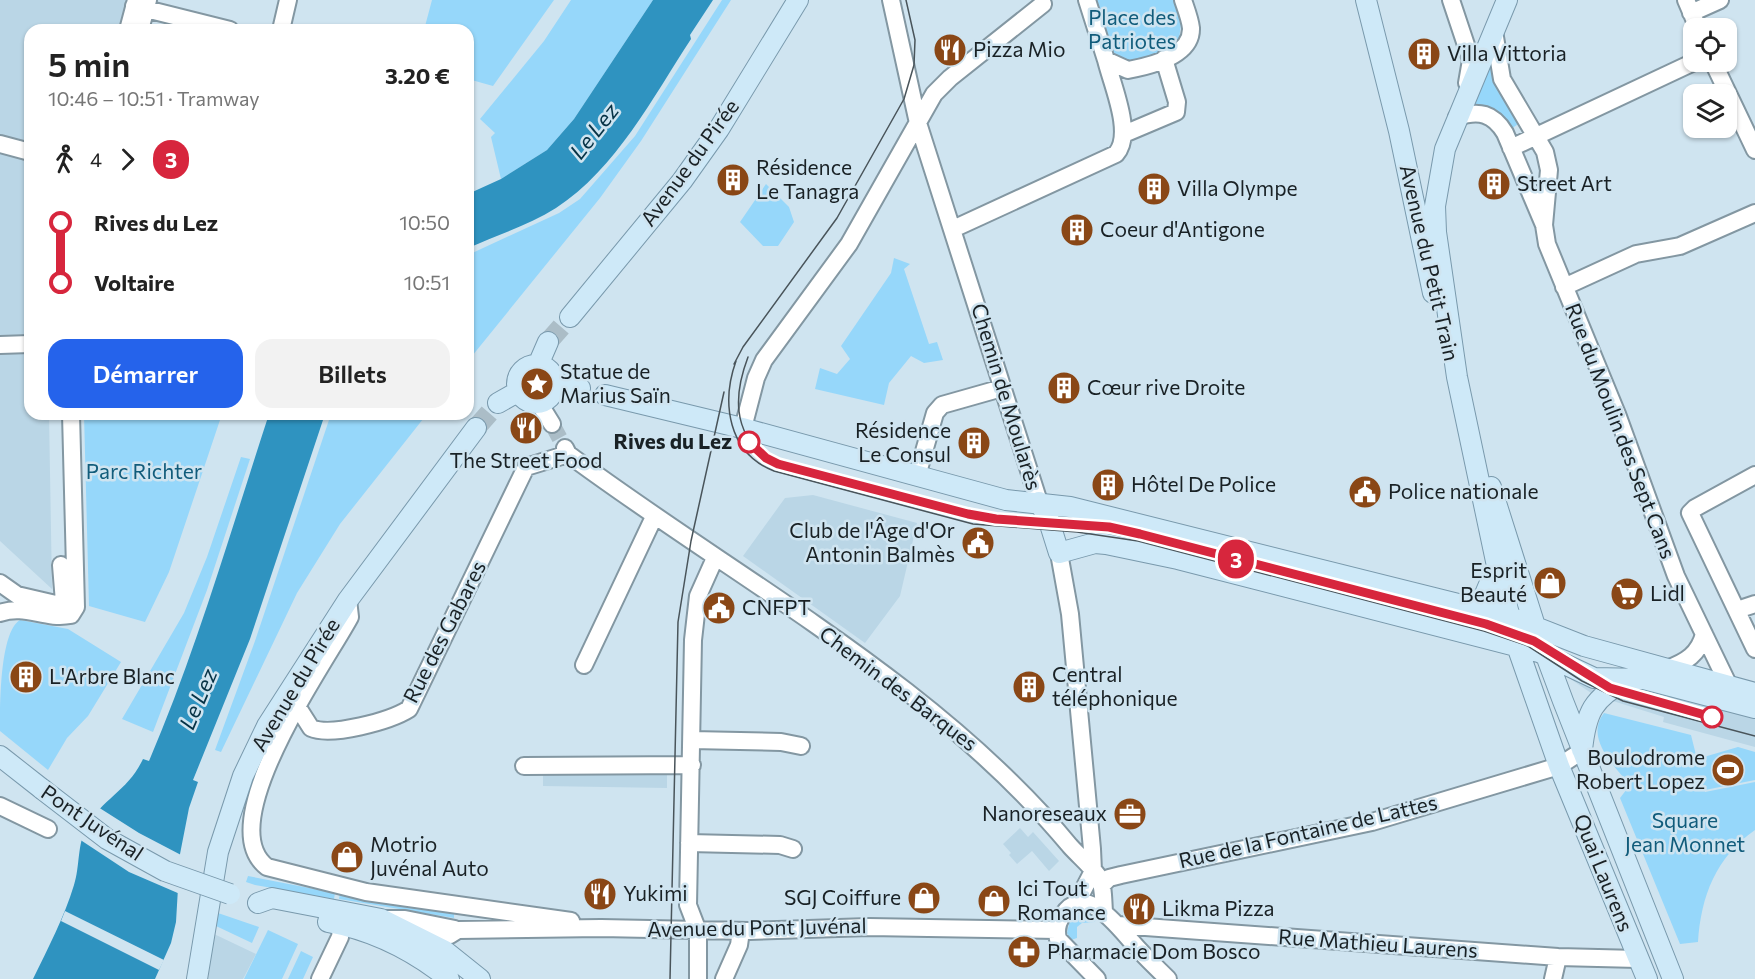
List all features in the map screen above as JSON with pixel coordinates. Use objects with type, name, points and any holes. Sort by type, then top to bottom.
[{"type":"main road","name":"Avenue du Pirée","points":[[570,317],[682,181],[719,129],[798,0]]},
{"type":"main road","name":"Avenue du Petit Train","points":[[1366,0],[1403,149],[1443,340],[1457,377]]},
{"type":"main road","points":[[1507,0],[1445,149],[1437,186],[1435,224],[1457,377],[1497,566],[1517,646]]},
{"type":"main road","name":"Avenue du Petit Train","points":[[1403,149],[1411,161],[1429,165],[1442,159],[1445,149]]},
{"type":"main road","points":[[538,365],[550,371],[555,383],[553,394],[539,403],[527,400],[519,391],[521,373],[538,365],[548,342]]},
{"type":"main road","points":[[555,383],[580,388]]},
{"type":"main road","points":[[498,403],[519,391]]},
{"type":"main road","points":[[605,395],[743,428],[1006,500],[1040,502],[1143,524],[1510,617],[1584,646],[1755,693]]},
{"type":"main road","points":[[1467,420],[1509,538],[1535,626],[1673,979]]},
{"type":"main road","name":"Avenue du Pirée","points":[[197,979],[214,868],[243,776],[267,726],[348,600],[476,428]]},
{"type":"main road","name":"Chemin de Moularès","points":[[1040,502],[1048,518],[1059,553]]},
{"type":"main road","points":[[1059,553],[1095,543],[1189,562],[1517,646],[1547,655],[1594,678],[1644,679],[1755,708]]},
{"type":"main road","points":[[1473,609],[1485,594],[1497,566]]},
{"type":"main road","name":"Quai Laurens","points":[[1517,646],[1559,766],[1647,979]]},
{"type":"main road","points":[[1582,751],[1585,726],[1593,705],[1610,688],[1628,680]]},
{"type":"main road","name":"Pont Juvénal","points":[[0,756],[107,839],[165,871],[258,903]]},
{"type":"main road","points":[[1569,790],[1594,780]]},
{"type":"main road","name":"Avenue du Pont Juvénal","points":[[258,903],[275,912],[342,918],[418,936]]},
{"type":"main road","points":[[381,929],[449,979]]},
{"type":"main road","points":[[418,936],[449,954],[480,979]]},
{"type":"street","points":[[282,24],[288,0]]},
{"type":"street","name":"Chemin de Moularès","points":[[891,0],[918,123],[1040,502]]},
{"type":"street","points":[[953,229],[1116,154],[1121,148],[1124,134],[1106,60],[1087,0]]},
{"type":"street","points":[[1106,60],[1128,70],[1181,51],[1190,36],[1190,21],[1184,0]]},
{"type":"street","points":[[1451,0],[1471,60],[1459,112]]},
{"type":"street","points":[[1688,6],[1720,0]]},
{"type":"street","points":[[131,24],[141,4]]},
{"type":"street","points":[[140,24],[141,4]]},
{"type":"street","points":[[141,4],[209,24]]},
{"type":"street","points":[[743,428],[756,378],[764,360],[849,244],[934,94],[950,78],[1042,4]]},
{"type":"street","name":"Rue du Moulin des Sept Cans","points":[[1494,31],[1502,79],[1536,134],[1549,170],[1544,225],[1547,244],[1617,414],[1676,576],[1729,686]]},
{"type":"street","points":[[1124,134],[1176,112],[1177,102],[1164,59]]},
{"type":"street","points":[[1510,148],[1683,67]]},
{"type":"street","points":[[1718,72],[1755,150]]},
{"type":"street","name":"Rue du Moulin des Sept Cans","points":[[1459,112],[1490,116],[1498,120],[1544,225]]},
{"type":"street","points":[[0,144],[24,150]]},
{"type":"street","points":[[1564,287],[1636,255],[1680,246],[1755,213]]},
{"type":"street","points":[[0,345],[24,345]]},
{"type":"street","points":[[917,476],[935,413],[942,405],[1002,388]]},
{"type":"street","points":[[539,403],[552,424]]},
{"type":"street","points":[[0,583],[17,595],[53,604],[60,605],[64,602],[60,420]]},
{"type":"street","points":[[0,613],[14,609],[59,617],[71,615],[76,607],[71,420]]},
{"type":"street","name":"Chemin des Barques","points":[[567,451],[654,516],[819,629],[976,747],[1016,785],[1097,878]]},
{"type":"street","name":"Rue des Gabares","points":[[297,706],[311,728],[329,732],[395,717],[409,709],[526,467],[567,451]]},
{"type":"street","points":[[1755,475],[1690,513],[1755,649]]},
{"type":"street","points":[[584,665],[654,516]]},
{"type":"street","name":"Chemin de Moularès","points":[[1059,553],[1070,614],[1097,878],[1104,911]]},
{"type":"street","points":[[698,979],[698,932],[688,905],[695,618],[699,592],[715,558]]},
{"type":"street","points":[[348,600],[350,617],[297,706],[270,758],[253,815],[250,834],[261,863],[267,867],[366,892],[557,918],[601,928]]},
{"type":"street","points":[[1737,610],[1755,604]]},
{"type":"street","points":[[1667,669],[1688,661],[1701,644],[1704,634]]},
{"type":"street","points":[[692,740],[781,742],[801,746]]},
{"type":"street","name":"Rue de la Fontaine de Lattes","points":[[1097,878],[1109,878],[1372,822],[1559,766],[1582,751]]},
{"type":"street","points":[[524,766],[692,765]]},
{"type":"street","points":[[0,806],[48,829]]},
{"type":"street","points":[[689,843],[780,845],[793,849]]},
{"type":"street","points":[[1097,878],[1076,904],[1064,913],[1056,930],[1058,939],[1097,979]]},
{"type":"street","points":[[1076,904],[1088,904],[1104,911],[1168,979]]},
{"type":"street","points":[[498,911],[499,930]]},
{"type":"street","points":[[320,979],[340,937],[342,918]]},
{"type":"street","name":"Avenue du Pont Juvénal","points":[[381,929],[405,919],[451,926],[458,930]]},
{"type":"street","name":"Rue Mathieu Laurens","points":[[1118,926],[1558,957],[1638,959]]},
{"type":"street","name":"Avenue du Pont Juvénal","points":[[418,936],[450,934],[458,930],[601,928],[698,932],[869,927],[1056,930]]},
{"type":"street","points":[[724,979],[739,945],[741,931]]},
{"type":"street","points":[[1553,979],[1558,957]]},
{"type":"shaded area","points":[[0,0],[126,0],[120,24],[24,24],[24,420],[49,420],[52,589],[0,541]]},
{"type":"shaded area","points":[[813,495],[917,523],[900,596],[865,643],[743,556],[785,498]]},
{"type":"shaded area","points":[[1468,613],[1515,626],[1548,642],[1626,688],[1668,699],[1670,693],[1755,715],[1755,747],[1663,722],[1664,717],[1594,695],[1531,652],[1487,635]]},
{"type":"shaded area","points":[[543,772],[667,773],[667,788],[543,786]]},
{"type":"shaded area","points":[[1020,828],[1028,837],[1033,832],[1059,861],[1049,871],[1032,851],[1017,864],[1009,855],[1011,853],[1003,844]]},
{"type":"shaded area","points":[[214,934],[256,954],[243,979],[208,979]]},
{"type":"green space","points":[[432,0],[554,0],[493,86],[474,81],[474,24],[426,24]]},
{"type":"green space","points":[[571,0],[653,0],[574,119],[547,150],[501,179],[491,137],[495,133],[480,119],[544,41]]},
{"type":"green space","points":[[722,0],[731,0],[641,141],[600,198],[474,354],[474,252],[559,213],[580,199],[635,136]]},
{"type":"green space","name":"Place des Patriotes","points":[[1091,0],[1174,0],[1181,24],[1179,39],[1166,51],[1124,63],[1108,54]]},
{"type":"green space","points":[[1492,56],[1521,122],[1511,129],[1473,106]]},
{"type":"green space","points":[[766,184],[789,207],[794,222],[778,246],[763,246],[740,222]]},
{"type":"green space","points":[[894,258],[910,264],[904,269],[929,344],[937,342],[943,360],[924,363],[911,356],[889,383],[884,405],[815,389],[820,368],[837,374],[850,359],[841,346],[891,273]]},
{"type":"green space","name":"Parc Richter","points":[[84,420],[220,420],[169,572],[145,622],[89,606]]},
{"type":"green space","points":[[329,420],[422,420],[340,524],[297,593],[221,752],[215,750],[255,641]]},
{"type":"green space","points":[[241,457],[250,459],[207,590],[153,732],[122,719],[184,613],[207,557]]},
{"type":"green space","points":[[20,620],[68,629],[121,662],[88,716],[67,738],[48,770],[0,731],[2,670],[5,653],[13,627]]},
{"type":"green space","name":"Square Jean Monnet","points":[[1604,713],[1691,735],[1697,759],[1738,747],[1755,752],[1755,780],[1705,790],[1701,778],[1705,792],[1755,782],[1755,830],[1730,852],[1713,879],[1703,909],[1698,942],[1680,944],[1620,798],[1630,785],[1610,761],[1599,742],[1599,723]]},
{"type":"green space","points":[[248,876],[335,893],[334,899],[255,885],[246,882]]},
{"type":"green space","points":[[340,893],[454,914],[454,918],[339,899]]},
{"type":"green space","points":[[1084,911],[1092,912],[1099,918],[1094,922],[1082,923],[1077,927],[1077,938],[1071,940],[1067,933],[1070,920]]},
{"type":"green space","points":[[218,913],[259,927],[252,943],[216,926]]},
{"type":"green space","points":[[268,930],[298,944],[282,979],[244,979]]},
{"type":"green space","points":[[301,951],[313,957],[303,979],[288,979]]},
{"type":"water","name":"Le Lez","points":[[653,0],[713,0],[632,131],[597,173],[577,192],[546,214],[474,246],[474,191],[501,179],[547,150],[574,119]]},
{"type":"water","name":"Le Lez","points":[[267,420],[323,420],[250,639],[193,780],[198,782],[189,808],[180,854],[176,922],[171,943],[155,979],[33,979],[70,897],[87,826],[100,809],[130,779],[143,759],[149,761],[183,676]]},
{"type":"pier","points":[[98,807],[139,833],[183,856],[180,894],[129,872],[79,839],[83,826]]},
{"type":"pier","points":[[65,911],[164,960],[159,970],[61,921]]},
{"type":"tunnel","points":[[548,342],[570,317]]},
{"type":"tunnel","points":[[476,428],[498,403]]},
{"type":"tunnel","points":[[552,424],[565,448]]},
{"type":"tram line","points":[[734,364],[743,347],[837,218],[904,99],[914,65],[915,40],[906,0]]},
{"type":"tram line","points":[[748,357],[740,385],[739,411],[747,436],[766,458],[964,513]]},
{"type":"tram line","points":[[736,361],[729,393],[732,425],[747,452],[759,463],[774,471],[973,524],[1077,532],[1138,541],[1484,631],[1528,646],[1582,681],[1623,701],[1755,736]]},
{"type":"tram line","points":[[670,979],[678,622],[691,541],[724,392]]},
{"type":"tram line","name":"3","points":[[749,442],[755,450],[778,464],[968,514],[996,519],[1109,527],[1508,630],[1534,641],[1610,688],[1712,717]]},
{"type":"place","name":"Pizza Mio","points":[[950,50]]},
{"type":"place","name":"Villa Vittoria","points":[[1424,54]]},
{"type":"place","name":"Résidence Le Tanagra","points":[[733,180]]},
{"type":"place","name":"Street Art","points":[[1494,184]]},
{"type":"place","name":"Villa Olympe","points":[[1154,189]]},
{"type":"place","name":"Coeur d'Antigone","points":[[1077,230]]},
{"type":"place","name":"Statue de Marius Saïn","points":[[537,384]]},
{"type":"place","name":"Cœur rive Droite","points":[[1064,388]]},
{"type":"place","name":"The Street Food","points":[[526,428]]},
{"type":"place","name":"Rives du Lez","points":[[749,442]]},
{"type":"place","name":"Résidence Le Consul","points":[[974,443]]},
{"type":"place","name":"Hôtel De Police","points":[[1108,485]]},
{"type":"place","name":"Police nationale","points":[[1365,492]]},
{"type":"place","name":"Club de l'Âge d'Or Antonin Balmès","points":[[978,543]]},
{"type":"place","name":"Esprit Beauté","points":[[1550,583]]},
{"type":"place","name":"Lidl","points":[[1627,594]]},
{"type":"place","name":"CNFPT","points":[[719,608]]},
{"type":"place","name":"L'Arbre Blanc","points":[[26,677]]},
{"type":"place","name":"Central téléphonique","points":[[1029,687]]},
{"type":"place","name":"Boulodrome Robert Lopez","points":[[1728,770]]},
{"type":"place","name":"Nanoreseaux","points":[[1130,814]]},
{"type":"place","name":"Motrio Juvénal Auto","points":[[347,857]]},
{"type":"place","name":"Yukimi","points":[[600,894]]},
{"type":"place","name":"SGJ Coiffure","points":[[924,898]]},
{"type":"place","name":"Ici Tout Romance","points":[[994,901]]},
{"type":"place","name":"Likma Pizza","points":[[1139,909]]},
{"type":"place","name":"Pharmacie Dom Bosco","points":[[1024,952]]}]
